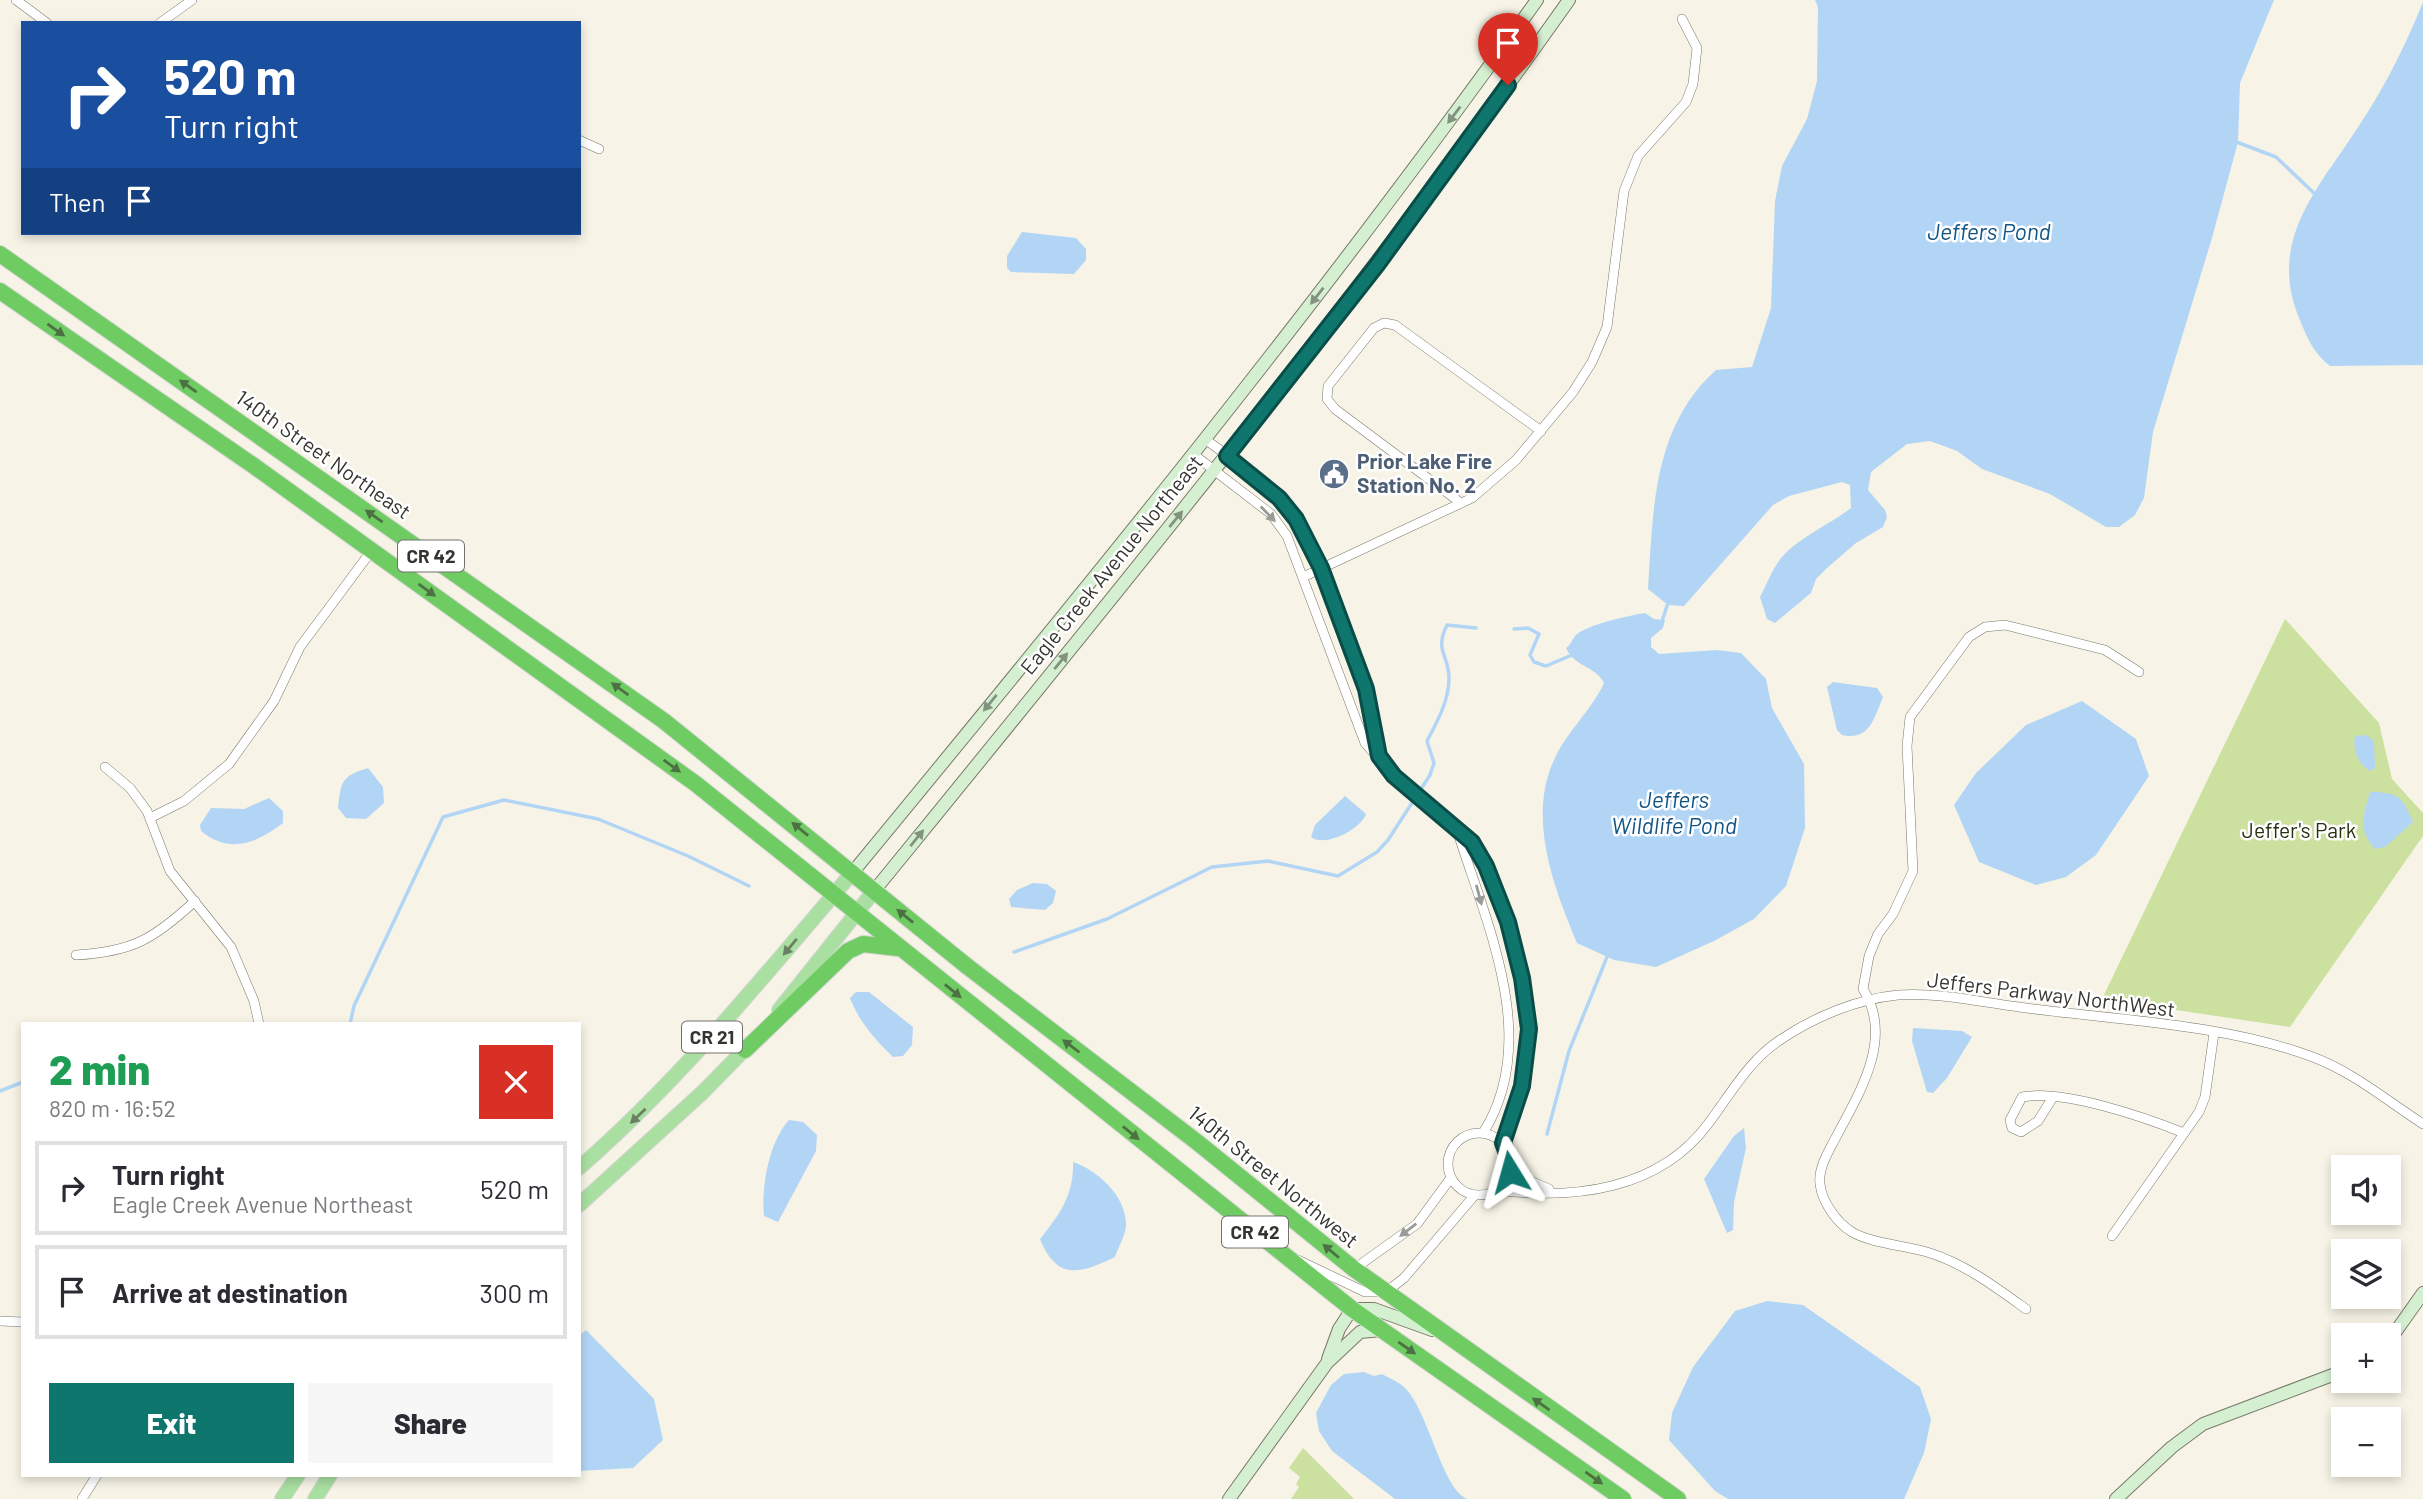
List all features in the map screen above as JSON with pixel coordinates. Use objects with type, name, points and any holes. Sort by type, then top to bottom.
[{"type":"highway","name":"140th Street Northeast","points":[[0,254],[591,668],[664,721],[853,872]]},
{"type":"highway","name":"CR 42","points":[[0,291],[372,551],[696,783],[1352,1309],[1623,1499]]},
{"type":"highway","name":"140th Street Northwest","points":[[853,872],[968,967],[1197,1142],[1354,1269],[1441,1334],[1678,1499]]},
{"type":"highway","points":[[745,1051],[848,951],[863,944],[900,948]]},
{"type":"main road","name":"Eagle Creek Avenue Northeast","points":[[834,894],[1193,454],[1350,255],[1537,0]]},
{"type":"main road","name":"Eagle Creek Avenue Northeast","points":[[856,913],[1216,471],[1377,265],[1569,0]]},
{"type":"main road","name":"CR 21","points":[[581,1166],[660,1094],[735,1013],[834,894]]},
{"type":"main road","name":"CR 21","points":[[581,1203],[745,1051],[856,913]]},
{"type":"main road","points":[[2401,1324],[2423,1293]]},
{"type":"main road","points":[[1327,1363],[1339,1329],[1352,1309],[1374,1309],[1441,1334]]},
{"type":"main road","points":[[1229,1499],[1327,1363],[1360,1332],[1382,1330]]},
{"type":"main road","points":[[2116,1499],[2172,1447],[2203,1424],[2331,1376]]},
{"type":"main road","points":[[282,1499],[297,1477]]},
{"type":"main road","points":[[315,1499],[329,1477]]},
{"type":"street","points":[[16,0],[44,21]]},
{"type":"street","points":[[163,21],[192,0]]},
{"type":"street","points":[[1303,578],[1472,498],[1516,460],[1573,392],[1592,362],[1607,327],[1624,191],[1638,156],[1686,102],[1693,85],[1697,48],[1682,19]]},
{"type":"street","points":[[581,141],[599,149]]},
{"type":"street","points":[[1461,503],[1335,409],[1327,399],[1328,386],[1374,328],[1384,323],[1395,325],[1541,431]]},
{"type":"street","points":[[1205,439],[1279,498],[1296,519],[1321,568],[1366,689],[1379,756]]},
{"type":"street","points":[[1193,454],[1271,514],[1287,536],[1365,743],[1394,776],[1472,842],[1486,866],[1508,922],[1522,978],[1529,1029],[1522,1086],[1503,1143],[1510,1161],[1510,1172],[1497,1190],[1486,1195],[1464,1193],[1451,1179],[1447,1160],[1450,1150],[1464,1136],[1483,1133],[1503,1143]]},
{"type":"street","points":[[150,818],[184,801],[229,764],[274,701],[300,647],[372,551]]},
{"type":"street","points":[[2026,1309],[1973,1273],[1932,1253],[1854,1234],[1841,1224],[1828,1206],[1820,1183],[1825,1156],[1872,1063],[1876,1036],[1870,1000],[1863,989],[1869,956],[1878,934],[1905,892],[1913,871],[1907,746],[1910,717],[1969,637],[1985,627],[2005,625],[2105,650],[2139,672]]},
{"type":"street","points":[[105,768],[130,788],[150,818],[170,871],[232,947],[254,1000],[259,1022]]},
{"type":"street","points":[[1457,830],[1473,873],[1505,986],[1509,1030],[1504,1087],[1494,1117],[1483,1133]]},
{"type":"street","points":[[76,955],[116,952],[143,943],[165,929],[195,901]]},
{"type":"street","name":"Jeffers Parkway NorthWest","points":[[1497,1190],[1595,1191],[1646,1176],[1684,1150],[1708,1124],[1733,1086],[1778,1041],[1852,1004],[1899,995],[1952,998],[2249,1038],[2333,1065],[2423,1124]]},
{"type":"street","points":[[2112,1236],[2199,1112],[2205,1097],[2214,1033]]},
{"type":"street","points":[[2053,1097],[2030,1128],[2021,1132],[2012,1128],[2010,1120],[2022,1097],[2037,1094],[2053,1097],[2111,1108],[2184,1133]]},
{"type":"street","name":"Jeffers Parkway NorthWest","points":[[1510,1161],[1526,1179],[1554,1191]]},
{"type":"street","points":[[1354,1269],[1417,1224],[1451,1179]]},
{"type":"street","points":[[1281,1252],[1365,1292],[1385,1292],[1404,1278],[1474,1196]]},
{"type":"street","points":[[0,1321],[21,1322]]},
{"type":"street","points":[[82,1499],[96,1477]]},
{"type":"green space","name":"Jeffer's Park","points":[[2285,619],[2379,723],[2392,779],[2423,813],[2423,836],[2290,1027],[2102,999]]},
{"type":"green space","points":[[1303,1448],[1354,1499],[1291,1499],[1299,1487],[1296,1484],[1300,1477],[1289,1468]]},
{"type":"water","name":"Jeffers Pond","points":[[1815,0],[2274,0],[2240,83],[2238,142],[2153,432],[2144,498],[2135,515],[2119,527],[2106,527],[2050,494],[1982,469],[1957,451],[1930,441],[1907,444],[1871,472],[1868,490],[1885,510],[1887,517],[1883,527],[1856,543],[1827,568],[1816,579],[1811,593],[1775,623],[1767,619],[1760,597],[1772,572],[1788,550],[1851,508],[1850,485],[1842,482],[1789,496],[1773,505],[1684,606],[1668,605],[1648,589],[1655,500],[1668,443],[1695,392],[1716,370],[1752,367],[1771,308],[1775,201],[1782,166],[1807,119],[1817,81],[1818,7]]},
{"type":"water","points":[[2423,2],[2423,365],[2330,366],[2315,350],[2299,318],[2291,289],[2289,262],[2294,237],[2316,190],[2388,78]]},
{"type":"water","points":[[1022,232],[1076,238],[1086,249],[1086,260],[1074,274],[1011,272],[1007,268],[1007,256]]},
{"type":"water","name":"Jeffers Wildlife Pond","points":[[1645,613],[1654,619],[1665,620],[1663,628],[1651,638],[1651,647],[1659,654],[1717,650],[1741,653],[1766,679],[1772,708],[1804,764],[1805,828],[1786,886],[1754,919],[1714,941],[1656,967],[1614,960],[1577,943],[1552,876],[1543,829],[1546,782],[1554,760],[1604,683],[1596,673],[1574,659],[1566,648],[1581,631]]},
{"type":"water","points":[[1833,682],[1877,688],[1883,697],[1870,726],[1859,735],[1842,735],[1837,730],[1827,687]]},
{"type":"water","points":[[2082,701],[2136,739],[2149,776],[2096,855],[2066,877],[2036,885],[1979,862],[1954,805],[1976,773],[2026,725]]},
{"type":"water","points":[[2366,735],[2374,741],[2375,768],[2370,771],[2359,760],[2355,746],[2355,736]]},
{"type":"water","points":[[368,768],[383,787],[384,803],[366,819],[346,818],[338,808],[344,781],[352,774]]},
{"type":"water","points":[[2370,792],[2387,793],[2398,798],[2413,822],[2385,847],[2375,849],[2364,829],[2365,808]]},
{"type":"water","points":[[1345,796],[1366,814],[1363,820],[1350,831],[1333,839],[1317,840],[1311,837],[1315,825]]},
{"type":"water","points":[[269,798],[283,811],[283,823],[253,841],[232,844],[211,838],[201,831],[200,825],[211,808],[244,809]]},
{"type":"water","points":[[1033,883],[1047,884],[1056,891],[1053,903],[1045,910],[1011,907],[1009,899],[1017,890]]},
{"type":"water","points":[[856,992],[869,992],[913,1027],[912,1045],[903,1056],[893,1057],[868,1030],[850,998]]},
{"type":"water","points":[[1913,1028],[1962,1031],[1972,1037],[1947,1078],[1933,1093],[1927,1092],[1912,1041]]},
{"type":"water","points":[[789,1120],[803,1122],[817,1135],[816,1151],[778,1222],[764,1216],[764,1191],[776,1140]]},
{"type":"water","points":[[1744,1128],[1746,1148],[1734,1202],[1733,1230],[1727,1233],[1704,1179],[1734,1136]]},
{"type":"water","points":[[1073,1162],[1110,1186],[1122,1205],[1126,1226],[1115,1257],[1080,1270],[1062,1268],[1054,1262],[1040,1239],[1064,1204],[1071,1184]]},
{"type":"water","points":[[1767,1301],[1803,1305],[1920,1387],[1931,1419],[1924,1453],[1904,1499],[1728,1499],[1715,1491],[1669,1440],[1672,1413],[1693,1367],[1735,1311]]},
{"type":"water","points":[[586,1330],[654,1399],[663,1440],[633,1468],[581,1471],[581,1334]]},
{"type":"water","points":[[1364,1372],[1374,1376],[1382,1374],[1405,1388],[1414,1399],[1451,1482],[1459,1493],[1468,1499],[1395,1499],[1332,1451],[1319,1431],[1316,1413],[1331,1385],[1344,1374]]},
{"type":"waterway","points":[[2234,141],[2276,157],[2316,195]]},
{"type":"waterway","points":[[1662,621],[1668,603]]},
{"type":"waterway","points":[[1014,952],[1107,919],[1212,867],[1268,861],[1338,876],[1377,852],[1388,840],[1430,775],[1434,763],[1427,741],[1442,711],[1449,678],[1442,647],[1443,634],[1447,625],[1476,628]]},
{"type":"waterway","points":[[1514,629],[1528,628],[1539,634],[1530,655],[1534,662],[1546,666],[1572,655]]},
{"type":"waterway","points":[[350,1022],[354,1006],[443,817],[504,800],[598,819],[688,856],[749,886]]},
{"type":"waterway","points":[[1547,1134],[1569,1051],[1607,957]]},
{"type":"waterway","points":[[0,1091],[21,1083]]},
{"type":"place","name":"Prior Lake Fire Station No. 2","points":[[1334,474]]},
{"type":"route","points":[[1508,85],[1377,265],[1227,456],[1279,498],[1296,519],[1321,568],[1366,689],[1379,756],[1394,776],[1472,842],[1486,866],[1508,922],[1522,978],[1529,1029],[1522,1086],[1503,1143],[1510,1161],[1510,1172]]}]
